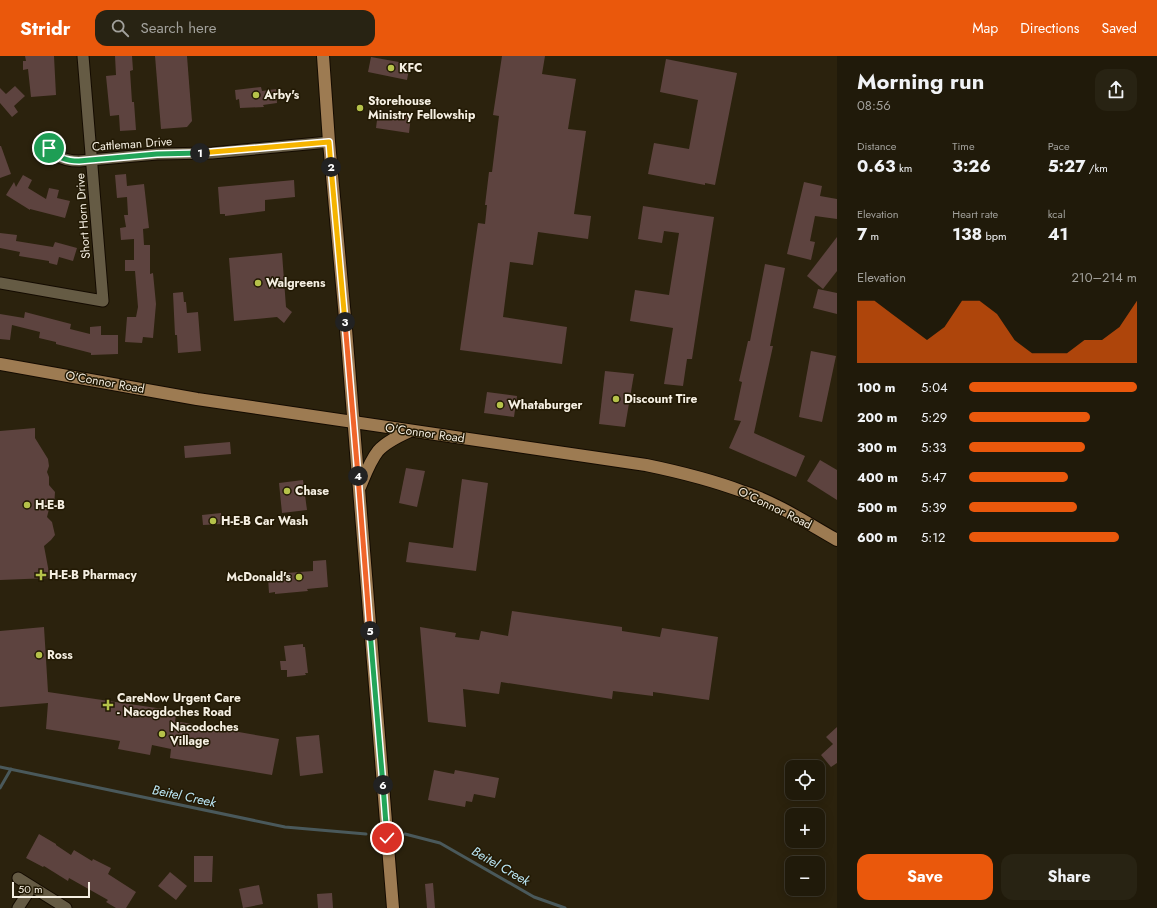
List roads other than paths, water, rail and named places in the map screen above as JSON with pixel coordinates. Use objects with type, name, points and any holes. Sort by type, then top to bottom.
[{"type":"main road","points":[[322,56],[354,423],[393,908]]},
{"type":"main road","name":"O'Connor Road","points":[[0,364],[197,399],[646,465],[691,474],[745,492],[782,509],[837,540]]},
{"type":"main road","points":[[359,488],[372,460],[379,450],[410,431]]},
{"type":"street","name":"Short Horn Drive","points":[[0,283],[103,301],[83,56]]},
{"type":"street","name":"Cattleman Drive","points":[[44,138],[49,148],[56,156],[68,161],[157,154],[212,153],[329,142]]},
{"type":"street","points":[[18,878],[31,888],[66,908]]},
{"type":"street","points":[[18,908],[31,888]]},
{"type":"waterway","name":"Beitel Creek","points":[[0,767],[285,827],[366,834]]},
{"type":"waterway","points":[[0,788],[11,769]]},
{"type":"waterway","name":"Beitel Creek","points":[[405,834],[440,843],[534,897],[565,908]]},
{"type":"place","name":"KFC","points":[[391,68]]},
{"type":"place","name":"Arby's","points":[[256,95]]},
{"type":"place","name":"Storehouse Ministry Fellowship","points":[[360,108]]},
{"type":"place","name":"Walgreens","points":[[258,283]]},
{"type":"place","name":"Discount Tire","points":[[616,399]]},
{"type":"place","name":"Whataburger","points":[[500,405]]},
{"type":"place","name":"Chase","points":[[287,491]]},
{"type":"place","name":"H-E-B","points":[[27,505]]},
{"type":"place","name":"H-E-B Car Wash","points":[[213,521]]},
{"type":"place","name":"H-E-B Pharmacy","points":[[41,575]]},
{"type":"place","name":"McDonald's","points":[[299,577]]},
{"type":"place","name":"Ross","points":[[39,655]]},
{"type":"place","name":"CareNow Urgent Care - Nacogdoches Road","points":[[108,705]]},
{"type":"place","name":"Nacodoches Village","points":[[162,734]]}]
